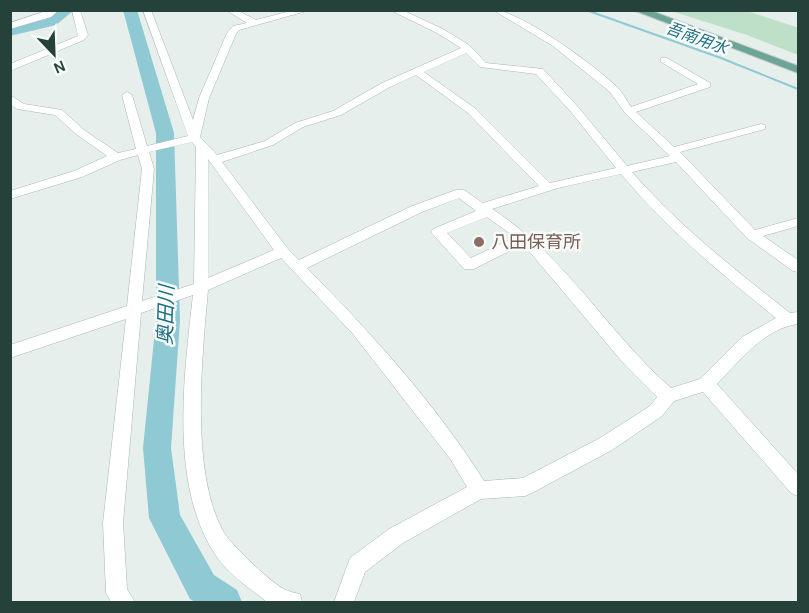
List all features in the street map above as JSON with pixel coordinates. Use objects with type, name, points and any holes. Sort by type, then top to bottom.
[{"type":"main road","points":[[638,10],[798,70]]},
{"type":"street","points":[[29,10],[51,13]]},
{"type":"street","points":[[10,68],[81,38],[83,35],[76,10]]},
{"type":"street","points":[[147,10],[194,142],[215,160],[284,252],[358,330],[457,454],[479,490]]},
{"type":"street","points":[[230,10],[256,24]]},
{"type":"street","points":[[292,603],[281,600],[228,556],[214,536],[201,496],[192,444],[195,348],[201,287],[194,142],[204,98],[236,28],[306,10]]},
{"type":"street","points":[[344,603],[357,565],[396,536],[479,490],[525,487],[606,444],[656,411],[668,396],[706,384],[748,341],[793,319],[677,228],[624,169],[583,117],[539,71],[483,65],[467,49],[440,31],[394,10]]},
{"type":"street","points":[[497,10],[556,44],[614,90],[629,111],[675,154],[752,235],[798,267]]},
{"type":"street","points":[[10,26],[51,13]]},
{"type":"street","points":[[215,160],[269,142],[299,125],[337,112],[386,84],[467,49]]},
{"type":"street","points":[[629,111],[706,85],[664,60]]},
{"type":"street","points":[[416,71],[472,111],[546,187]]},
{"type":"street","points":[[124,603],[117,593],[113,523],[139,308],[150,149],[127,95]]},
{"type":"street","points":[[10,98],[21,107],[58,112],[80,132],[116,158]]},
{"type":"street","points":[[524,238],[469,265],[438,232],[483,210],[546,187],[624,169],[761,127]]},
{"type":"street","points":[[10,195],[78,174],[116,158],[150,149],[194,142]]},
{"type":"street","points":[[299,266],[417,209],[460,193],[524,238],[655,386],[668,396]]},
{"type":"street","points":[[752,235],[798,222]]},
{"type":"street","points":[[10,352],[201,287],[284,252]]},
{"type":"street","points":[[706,384],[798,488]]},
{"type":"green space","points":[[671,11],[747,11],[796,27],[798,28],[798,55],[747,35]]},
{"type":"waterway","points":[[10,32],[51,22],[67,10]]},
{"type":"waterway","name":"奥田川","points":[[130,10],[165,133],[168,320],[157,448],[165,518],[202,587],[225,602]]},
{"type":"waterway","name":"吾南用水","points":[[586,10],[721,58],[798,89]]},
{"type":"place","name":"八田保育所","points":[[479,242]]}]
